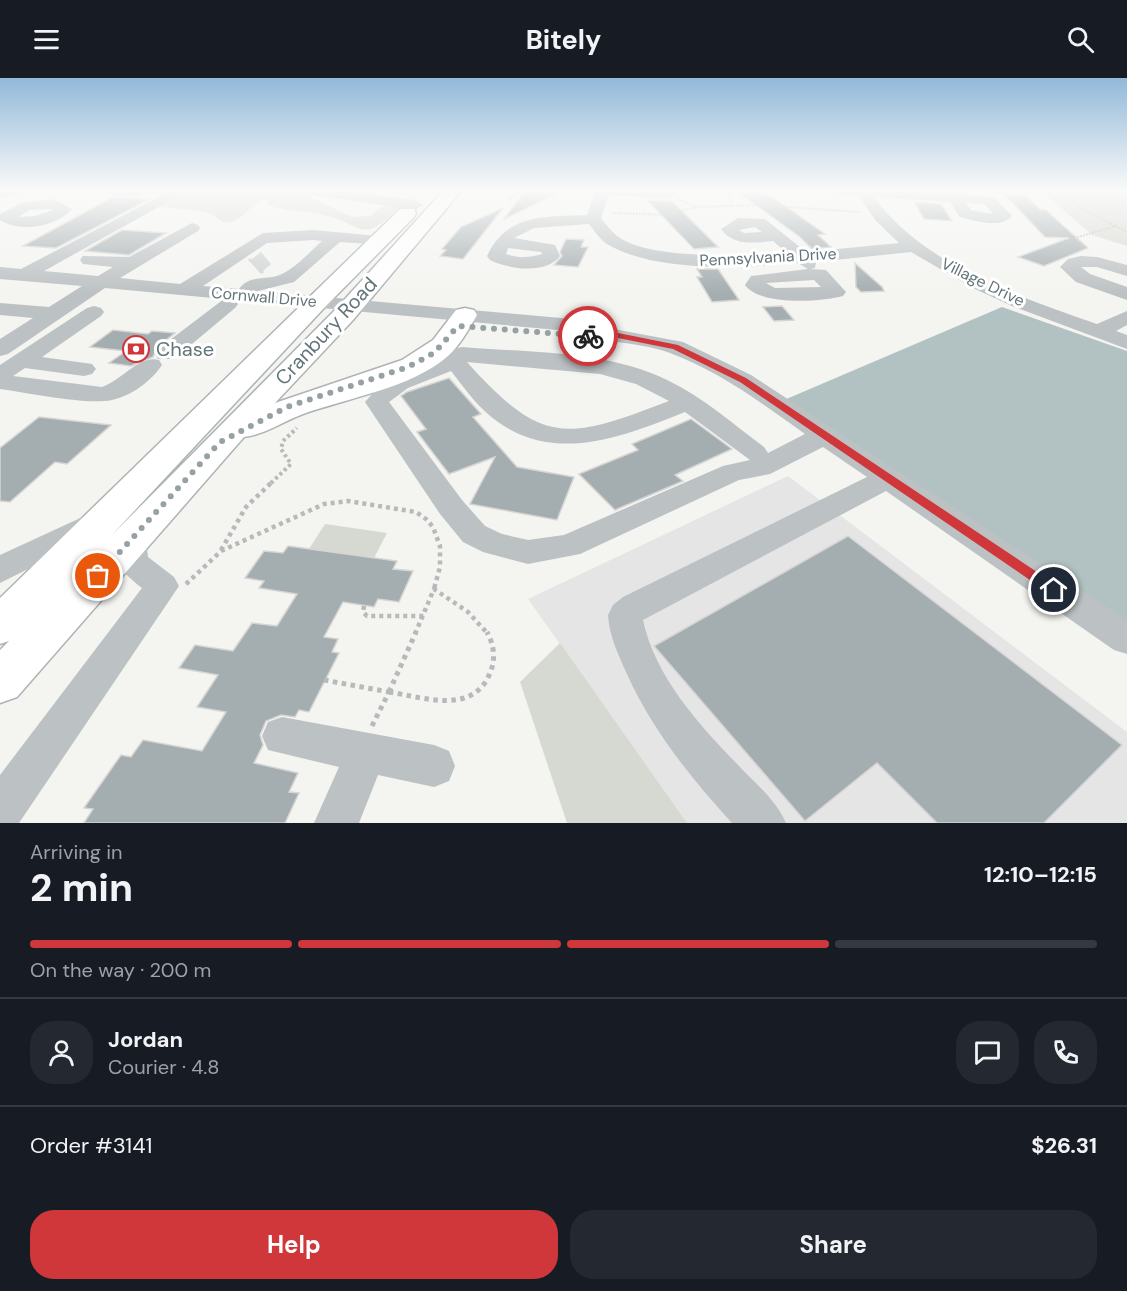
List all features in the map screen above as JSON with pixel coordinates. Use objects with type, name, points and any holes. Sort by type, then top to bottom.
[{"type":"main road","name":"Cranbury Road","points":[[0,682],[119,527],[312,307],[395,225]]},
{"type":"main road","name":"Cranbury Road","points":[[0,626],[220,442],[348,310],[423,225]]},
{"type":"main road","points":[[220,442],[287,407],[408,367],[460,339]]},
{"type":"street","points":[[24,275],[117,225]]},
{"type":"street","points":[[502,242],[512,232],[533,225]]},
{"type":"street","name":"Pennsylvania Drive","points":[[597,225],[600,231],[612,239],[638,250],[666,257],[724,262],[915,246]]},
{"type":"street","points":[[735,225],[729,229],[732,233],[742,237],[776,236]]},
{"type":"street","points":[[762,225],[819,274]]},
{"type":"street","name":"Village Drive","points":[[890,225],[915,246],[981,283],[1127,342]]},
{"type":"street","points":[[63,228],[106,231]]},
{"type":"street","points":[[0,375],[21,361],[132,263],[192,228]]},
{"type":"street","points":[[183,290],[263,238],[295,235],[378,241]]},
{"type":"street","points":[[273,252],[295,235]]},
{"type":"street","points":[[0,382],[104,394],[125,387],[244,287],[268,284],[286,278],[336,237]]},
{"type":"street","points":[[0,255],[53,260]]},
{"type":"street","points":[[89,260],[132,263]]},
{"type":"street","points":[[1127,271],[1100,263],[1075,262],[1069,267],[1083,278],[1127,294]]},
{"type":"street","name":"Cornwall Drive","points":[[0,273],[24,275],[96,295],[244,287],[312,307],[348,310],[460,339],[579,337],[603,334],[675,347],[704,359],[743,380],[1127,639]]},
{"type":"street","name":"Cornwall Drive","points":[[0,282],[96,295],[244,287]]},
{"type":"street","points":[[0,349],[54,314],[96,295]]},
{"type":"street","points":[[0,309],[54,314]]},
{"type":"street","points":[[1099,332],[1127,317]]},
{"type":"street","points":[[591,366],[603,334]]},
{"type":"street","points":[[460,339],[535,361],[591,366],[644,379],[685,403],[754,453]]},
{"type":"street","points":[[460,339],[505,415],[532,432],[550,435],[594,436],[685,403]]},
{"type":"street","points":[[460,339],[391,386],[381,394],[377,402],[451,507],[474,534],[494,544],[528,552],[569,546],[734,472],[760,468],[825,435]]},
{"type":"street","points":[[21,361],[84,369]]},
{"type":"street","points":[[763,823],[686,740],[652,689],[626,627],[625,615],[646,601],[888,478]]},
{"type":"street","points":[[0,570],[65,539],[119,527],[133,563],[172,588],[0,814],[12,823]]},
{"type":"street","points":[[282,736],[434,766]]},
{"type":"street","points":[[336,823],[364,752]]},
{"type":"path","points":[[1100,263],[1077,241],[1078,237],[1117,226],[1127,232]]},
{"type":"path","points":[[221,551],[246,507],[291,464],[281,449],[284,441],[298,427]]},
{"type":"path","points":[[172,588],[221,551],[324,504],[348,501],[372,504],[416,512],[424,518],[441,542],[442,558],[424,616],[364,752]]},
{"type":"path","points":[[324,680],[452,701],[469,697],[491,675],[494,656],[492,642],[485,629],[456,603],[434,589]]},
{"type":"path","points":[[364,606],[363,612],[368,616],[424,616]]},
{"type":"shaded area","points":[[350,225],[379,225],[364,230]]},
{"type":"shaded area","points":[[1080,225],[1127,225],[1127,246],[1092,235]]},
{"type":"shaded area","points":[[1002,307],[1127,351],[1127,639],[777,403]]},
{"type":"shaded area","points":[[788,476],[1127,732],[1127,823],[687,823],[528,599]]},
{"type":"shaded area","points":[[325,524],[387,533],[374,558],[309,549]]},
{"type":"shaded area","points":[[560,643],[687,823],[567,823],[520,682]]},
{"type":"building","points":[[62,225],[101,225],[56,248],[23,246]]},
{"type":"building","points":[[466,225],[490,225],[463,259],[440,256],[446,250],[442,249],[461,227]]},
{"type":"building","points":[[671,225],[696,225],[718,247],[694,249]]},
{"type":"building","points":[[783,225],[812,225],[825,234],[818,235],[831,247],[812,249]]},
{"type":"building","points":[[1033,225],[1062,225],[1088,248],[1044,266],[1018,257],[1069,238],[1045,237]]},
{"type":"building","points":[[122,230],[166,233],[129,255],[85,251]]},
{"type":"building","points":[[566,239],[584,240],[581,247],[588,247],[578,267],[554,265],[562,256],[560,252]]},
{"type":"building","points":[[855,263],[884,291],[861,292],[856,287]]},
{"type":"building","points":[[697,269],[718,269],[739,300],[712,302],[697,277],[702,277]]},
{"type":"building","points":[[782,306],[794,320],[774,321],[763,307]]},
{"type":"building","name":"Chase","points":[[113,330],[148,334],[152,331],[175,333],[157,347],[153,357],[131,366],[109,363],[126,351],[90,347]]},
{"type":"building","points":[[449,378],[481,414],[473,417],[517,467],[574,477],[557,520],[470,504],[495,457],[449,474],[417,432],[426,429],[401,396]]},
{"type":"building","points":[[39,417],[111,425],[67,464],[55,462],[10,502],[0,501],[0,448]]},
{"type":"building","points":[[691,419],[732,449],[675,475],[683,481],[615,510],[579,474],[638,450],[632,444]]},
{"type":"building","points":[[848,536],[1122,745],[1044,823],[937,823],[877,763],[805,821],[654,646]]},
{"type":"building","points":[[288,546],[397,561],[393,569],[413,571],[399,602],[378,599],[374,607],[343,602],[324,637],[338,639],[332,652],[339,653],[309,712],[299,710],[295,717],[281,715],[266,721],[260,735],[263,745],[254,763],[298,773],[289,792],[299,793],[285,823],[84,823],[93,809],[84,808],[121,755],[131,757],[143,740],[202,751],[226,712],[197,707],[218,675],[179,668],[195,645],[233,651],[252,623],[277,626],[297,594],[259,588],[264,581],[245,578],[264,551],[283,553]]},
{"type":"tunnel","points":[[257,265],[255,267],[266,258]]},
{"type":"way so far","points":[[98,576],[220,442],[266,417],[290,406],[408,367],[434,353],[458,326],[588,336]]},
{"type":"place","name":"Chase","points":[[136,349]]},
{"type":"route","points":[[588,336],[603,334],[675,347],[704,359],[743,380],[1054,590]]}]
